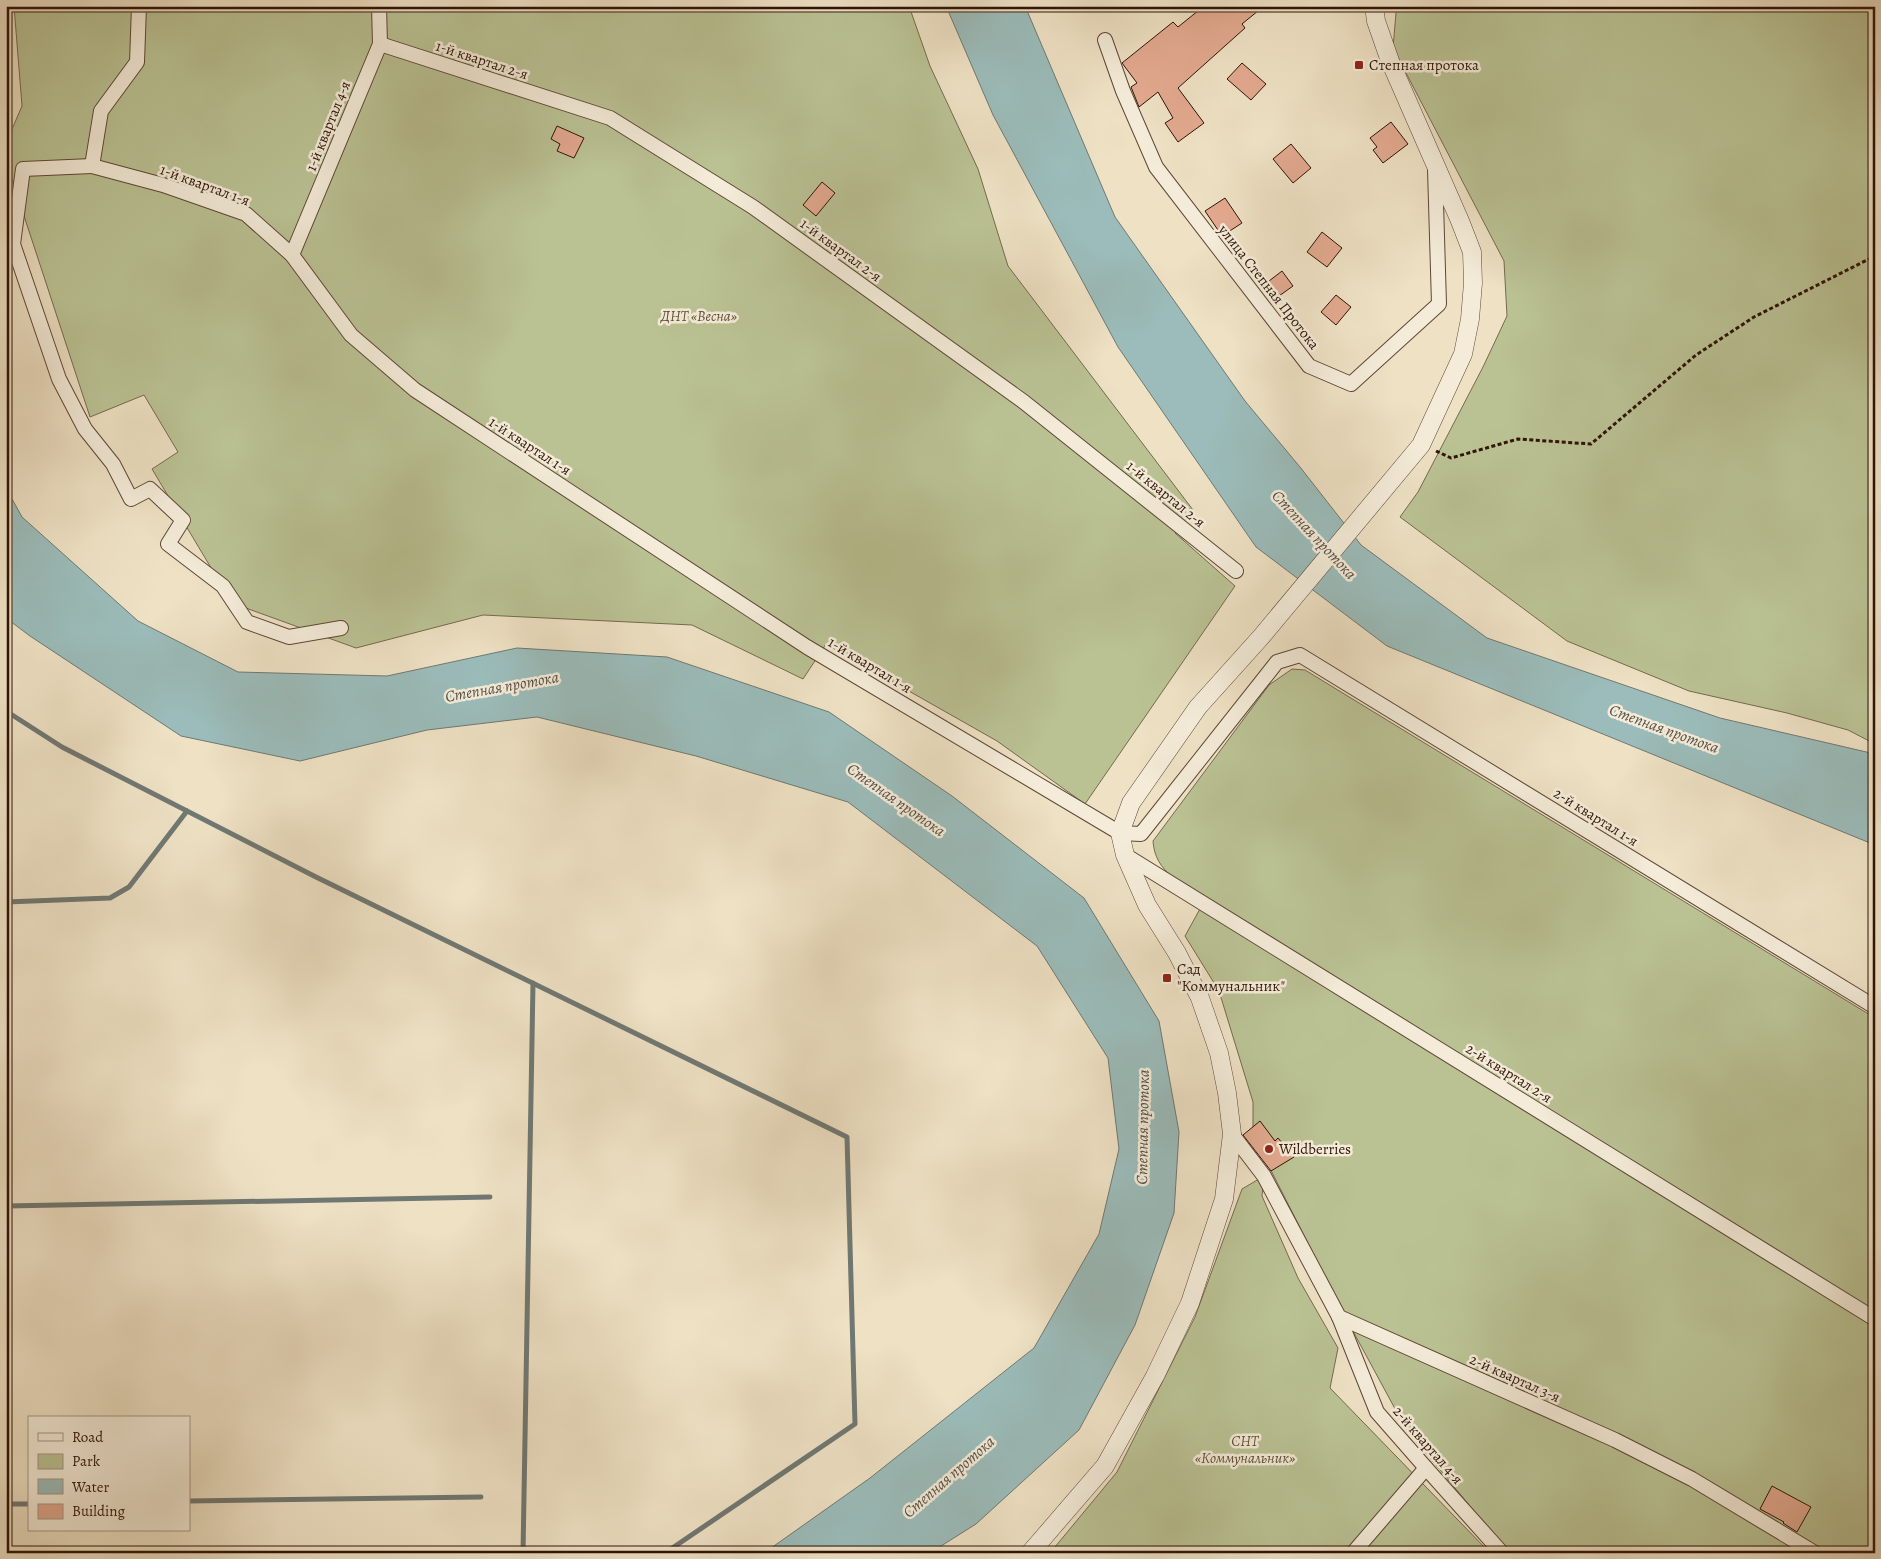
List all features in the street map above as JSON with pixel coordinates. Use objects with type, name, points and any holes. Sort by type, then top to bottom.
[{"type":"street","points":[[92,166],[101,111],[137,62],[139,6]]},
{"type":"street","name":"1-й квартал 4-я","points":[[292,256],[380,44],[379,6]]},
{"type":"street","points":[[1030,1553],[1105,1466],[1156,1376],[1190,1303],[1224,1199],[1232,1134],[1227,1093],[1219,1053],[1200,998],[1177,953],[1147,905],[1125,854],[1120,833],[1131,803],[1198,707],[1265,633],[1422,445],[1463,354],[1470,319],[1473,283],[1472,252],[1390,61],[1376,21],[1374,6]]},
{"type":"street","name":"улица Степная Протока","points":[[1105,40],[1122,91],[1156,167],[1309,366],[1351,384],[1439,304],[1435,163]]},
{"type":"street","name":"1-й квартал 2-я","points":[[380,44],[610,118],[753,207],[1024,402],[1236,571]]},
{"type":"street","name":"1-й квартал 1-я","points":[[341,628],[289,637],[247,622],[222,586],[168,544],[183,520],[150,489],[131,499],[114,464],[85,429],[59,379],[13,244],[24,169],[92,166],[162,185],[246,214],[292,256],[351,336],[415,390],[807,647],[1120,833]]},
{"type":"street","name":"2-й квартал 1-я","points":[[1120,833],[1141,834],[1277,662],[1300,655],[1875,1007]]},
{"type":"street","name":"2-й квартал 2-я","points":[[1125,854],[1875,1319]]},
{"type":"street","points":[[1232,1134],[1264,1176],[1339,1317]]},
{"type":"street","name":"2-й квартал 4-я","points":[[1339,1317],[1378,1412],[1502,1553]]},
{"type":"street","name":"2-й квартал 3-я","points":[[1339,1317],[1615,1440],[1692,1480],[1815,1553]]},
{"type":"street","points":[[1353,1553],[1426,1468]]},
{"type":"path","points":[[1422,445],[1451,458],[1518,440],[1591,444],[1696,355],[1754,317],[1875,256]]},
{"type":"green space","name":"ДНТ «Весна»","points":[[14,6],[909,6],[930,66],[978,169],[1008,266],[1193,510],[1175,533],[1235,586],[1085,804],[997,741],[826,644],[803,679],[692,625],[483,615],[356,648],[232,603],[152,469],[178,452],[144,395],[90,417],[6,161],[6,143],[22,106]]},
{"type":"green space","points":[[1398,6],[1875,6],[1875,744],[1848,730],[1787,713],[1689,691],[1567,641],[1400,517],[1418,492],[1483,367],[1507,316],[1504,261],[1393,48]]},
{"type":"green space","points":[[1292,669],[1305,670],[1875,1018],[1875,1553],[1511,1553],[1406,1429],[1348,1322],[1253,1135],[1253,1102],[1219,991],[1185,936],[1206,898],[1179,882],[1164,869],[1155,852],[1153,841],[1269,685]]},
{"type":"green space","name":"СНТ «Коммунальник»","points":[[1264,1176],[1262,1196],[1298,1278],[1338,1348],[1330,1388],[1490,1553],[1050,1553],[1117,1472],[1195,1317],[1242,1189]]},
{"type":"water","points":[[946,6],[1025,6],[1115,217],[1245,401],[1361,545],[1487,638],[1720,718],[1875,754],[1875,845],[1387,646],[1256,547],[1118,347],[993,115]]},
{"type":"water","points":[[6,488],[22,517],[138,621],[238,672],[387,676],[517,648],[667,657],[829,712],[952,796],[1084,898],[1159,1021],[1179,1132],[1174,1213],[1135,1325],[1079,1430],[976,1524],[930,1553],[764,1553],[870,1478],[1034,1348],[1099,1234],[1119,1149],[1108,1058],[1037,946],[848,802],[696,756],[537,717],[427,730],[300,761],[181,736],[30,636],[6,618]]},
{"type":"building","points":[[1204,6],[1264,6],[1242,24],[1245,28],[1178,88],[1204,123],[1178,142],[1165,123],[1173,118],[1158,92],[1139,107],[1131,87],[1137,83],[1122,63],[1173,22],[1178,27]]},
{"type":"building","points":[[1242,63],[1266,84],[1251,100],[1227,79]]},
{"type":"building","points":[[1391,122],[1408,144],[1383,163],[1373,150],[1377,147],[1370,138]]},
{"type":"building","points":[[557,126],[584,138],[574,158],[557,151],[560,144],[551,139]]},
{"type":"building","points":[[1291,144],[1311,168],[1293,183],[1273,159]]},
{"type":"building","points":[[822,182],[835,193],[816,216],[803,205]]},
{"type":"building","points":[[1225,198],[1242,223],[1222,236],[1205,211]]},
{"type":"building","points":[[1322,232],[1342,248],[1327,267],[1307,252]]},
{"type":"building","points":[[1282,271],[1293,286],[1279,296],[1269,281]]},
{"type":"building","points":[[1336,295],[1351,307],[1336,325],[1321,312]]},
{"type":"building","name":"Wildberries","points":[[1260,1121],[1275,1141],[1278,1138],[1294,1157],[1271,1171],[1243,1135]]},
{"type":"building","points":[[1772,1486],[1811,1507],[1797,1532],[1784,1522],[1760,1509]]},
{"type":"waterway","points":[[6,711],[62,747],[314,876],[847,1137],[855,1424],[665,1553]]},
{"type":"waterway","points":[[6,902],[110,898],[129,887],[187,811]]},
{"type":"waterway","points":[[523,1553],[533,983]]},
{"type":"waterway","points":[[6,1206],[490,1197]]},
{"type":"waterway","points":[[190,1501],[481,1497]]},
{"type":"waterway","points":[[6,1504],[28,1504]]},
{"type":"place","name":"Степная протока","points":[[1359,65]]},
{"type":"place","name":"Сад \"Коммунальник\"","points":[[1167,978]]},
{"type":"place","name":"Wildberries","points":[[1269,1149]]}]
